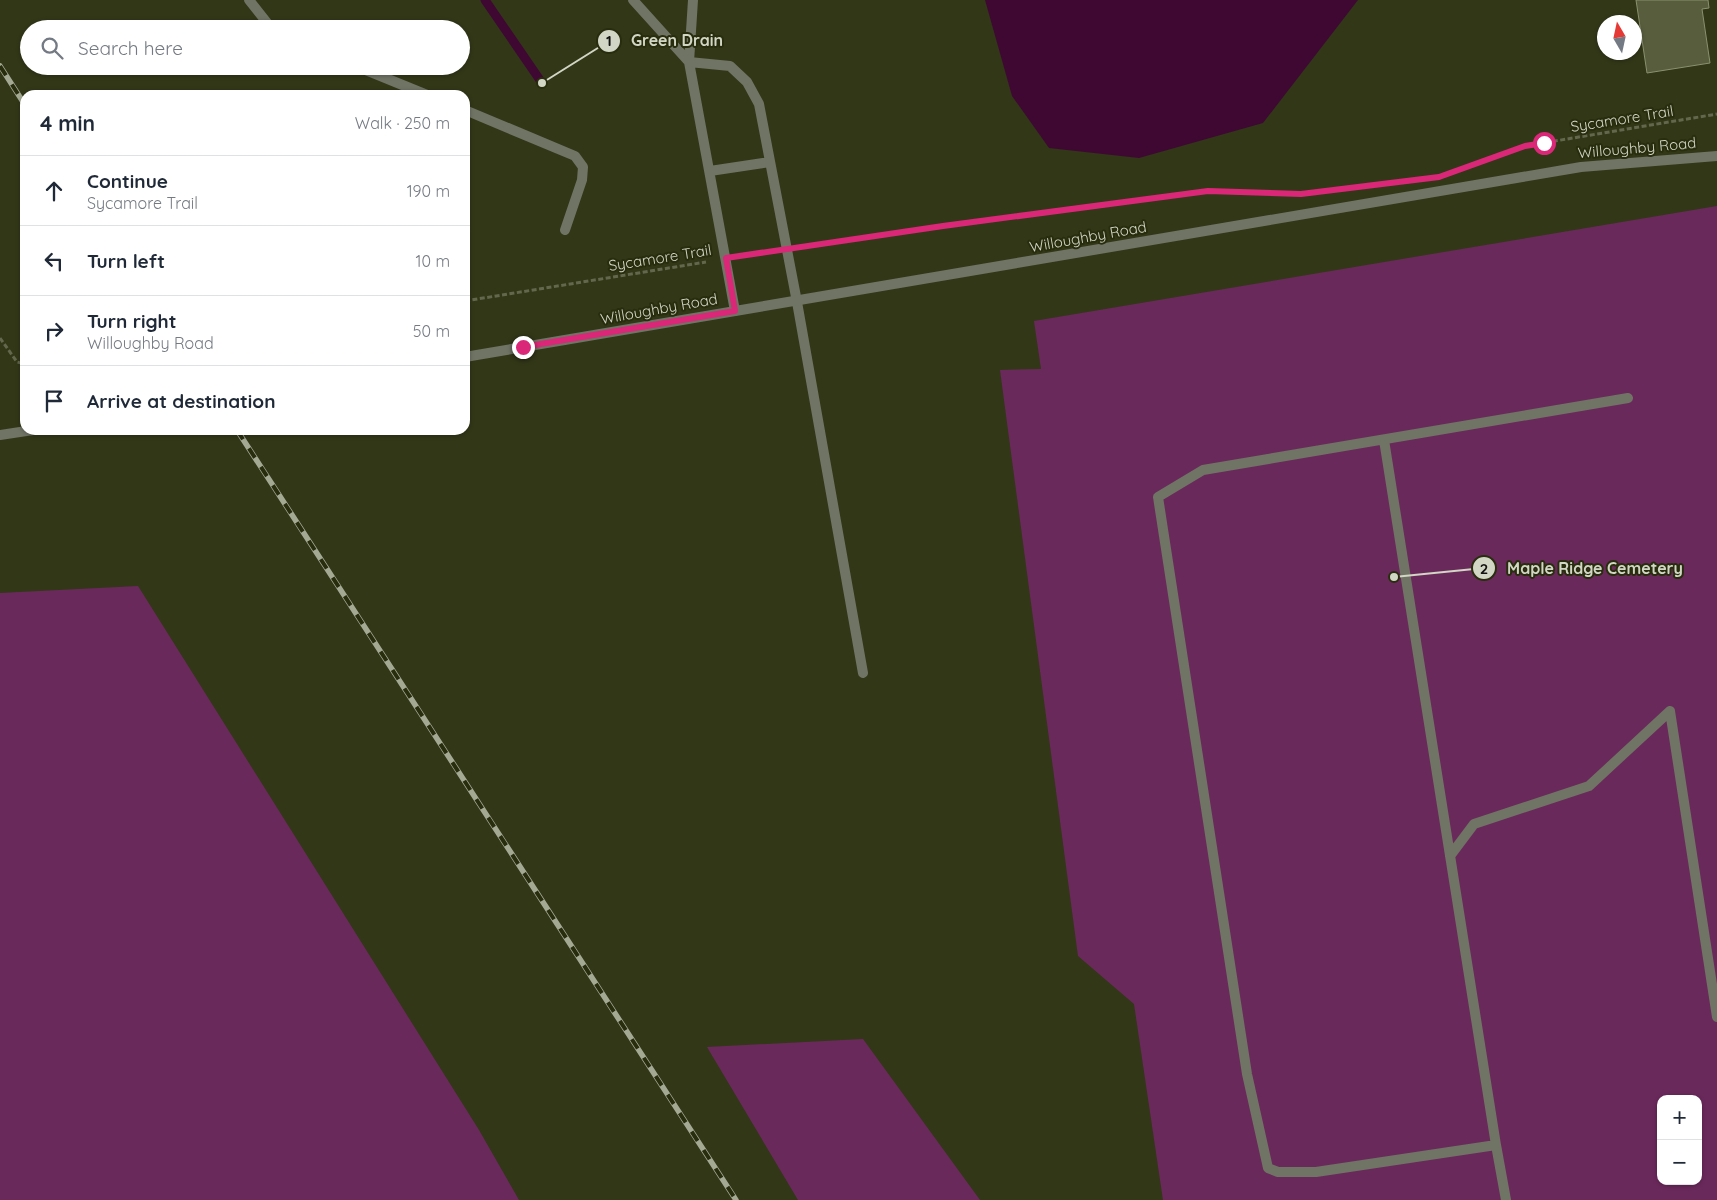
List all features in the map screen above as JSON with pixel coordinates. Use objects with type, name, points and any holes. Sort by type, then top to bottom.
[{"type":"street","points":[[250,0],[265,20]]},
{"type":"street","points":[[633,0],[689,62],[730,66],[748,82],[759,104],[797,302],[863,672]]},
{"type":"street","points":[[693,0],[689,62],[735,311]]},
{"type":"street","points":[[378,75],[415,90]]},
{"type":"street","points":[[470,112],[575,156],[583,167],[582,180],[565,230]]},
{"type":"street","name":"Willoughby Road","points":[[470,356],[797,302],[1581,167],[1717,156]]},
{"type":"street","points":[[710,171],[770,162]]},
{"type":"street","points":[[1496,1145],[1316,1172],[1278,1172],[1268,1168],[1247,1074],[1158,497],[1203,470],[1628,398]]},
{"type":"street","points":[[0,435],[20,432]]},
{"type":"street","points":[[1384,440],[1506,1200]]},
{"type":"street","points":[[1450,856],[1474,824],[1589,786],[1670,710],[1717,1017]]},
{"type":"path","name":"Sycamore Trail","points":[[1474,165],[1525,146],[1717,114]]},
{"type":"path","name":"Sycamore Trail","points":[[470,300],[726,258],[943,226],[1208,191],[1301,194]]},
{"type":"path","points":[[0,338],[17,362],[20,363]]},
{"type":"shaded area","points":[[985,0],[1358,0],[1263,123],[1139,158],[1049,148],[1012,96]]},
{"type":"shaded area","points":[[1717,206],[1717,1200],[1163,1200],[1134,1004],[1078,956],[1000,370],[1041,369],[1034,321]]},
{"type":"shaded area","points":[[138,586],[479,1130],[519,1200],[0,1200],[0,593]]},
{"type":"shaded area","points":[[863,1039],[980,1200],[798,1200],[707,1047]]},
{"type":"building","points":[[1636,0],[1708,0],[1709,8],[1702,9],[1710,63],[1647,73],[1642,40],[1642,15],[1638,15]]},
{"type":"waterway","points":[[485,0],[542,83]]},
{"type":"railway","points":[[0,66],[20,97]]},
{"type":"railway","points":[[240,435],[736,1200]]},
{"type":"place","name":"Green Drain","points":[[542,83]]},
{"type":"place","name":"Maple Ridge Cemetery","points":[[1394,577]]},
{"type":"route","points":[[523,347],[735,311],[726,258],[943,226],[1208,191],[1301,194],[1439,177],[1525,146],[1544,143]]}]
